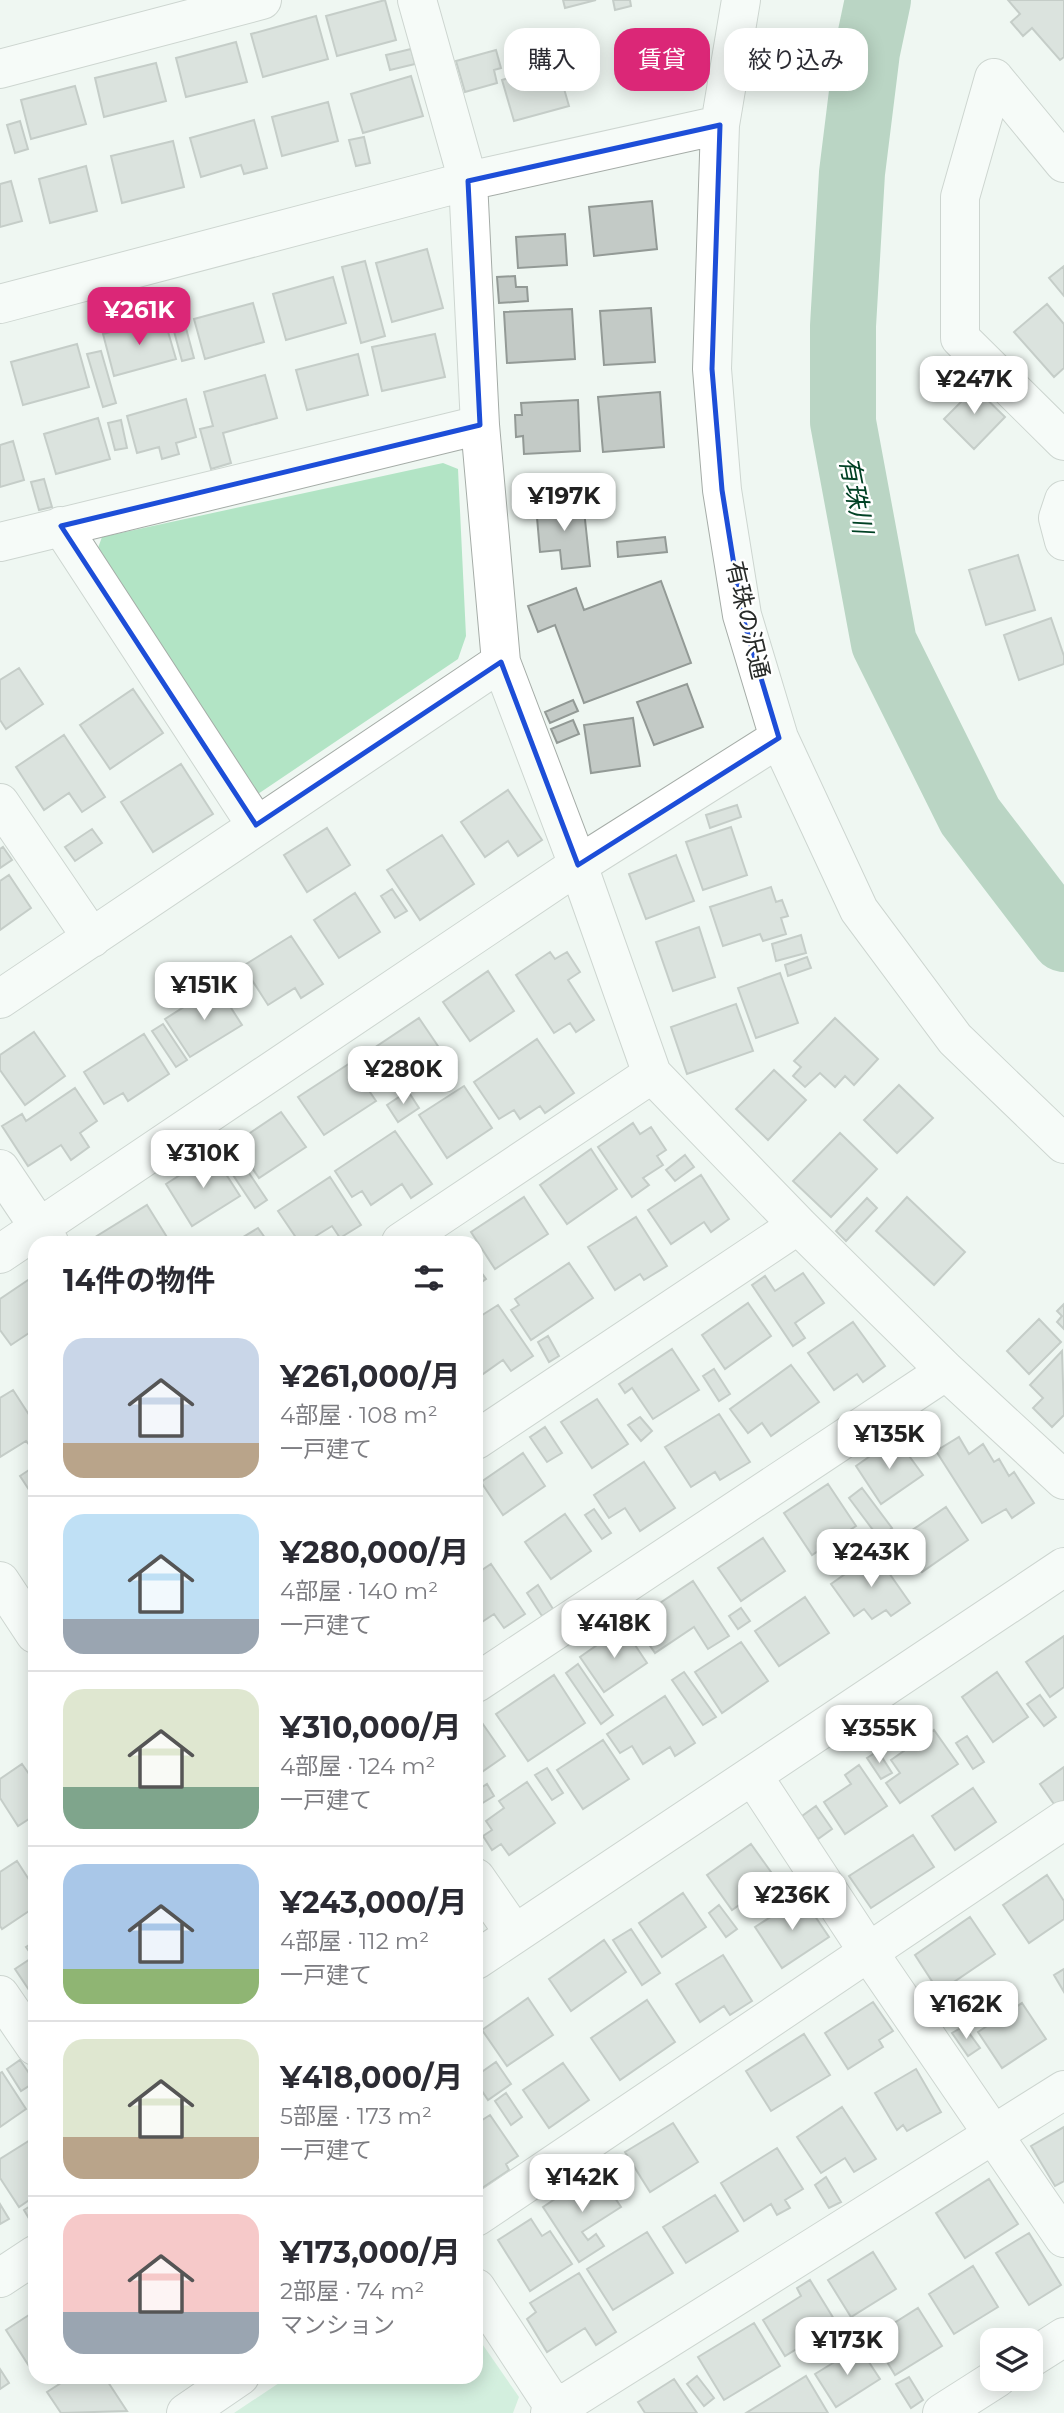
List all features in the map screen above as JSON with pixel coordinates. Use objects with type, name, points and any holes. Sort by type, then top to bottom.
[{"type":"street","points":[[0,69],[262,0]]},
{"type":"street","points":[[417,0],[467,181],[480,425],[501,662],[578,865],[652,1074],[798,1225],[946,1371],[1064,1480]]},
{"type":"street","name":"有珠の沢通","points":[[741,0],[720,125],[712,369],[722,489],[742,615],[779,738],[859,910],[954,1039],[1064,1144]]},
{"type":"street","points":[[1064,163],[994,78],[960,197],[960,338],[1064,442]]},
{"type":"street","points":[[0,304],[467,181],[720,125]]},
{"type":"street","points":[[0,542],[480,425]]},
{"type":"street","points":[[1064,500],[1058,518],[1064,541]]},
{"type":"street","points":[[61,526],[256,825]]},
{"type":"street","points":[[0,999],[501,662]]},
{"type":"street","points":[[0,1169],[44,1235],[578,865],[779,738]]},
{"type":"street","points":[[0,803],[92,938]]},
{"type":"street","points":[[410,1236],[652,1074]]},
{"type":"street","points":[[483,1435],[798,1225]]},
{"type":"street","points":[[0,1254],[28,1242]]},
{"type":"street","points":[[483,1678],[946,1371]]},
{"type":"street","points":[[483,1955],[1064,1567]]},
{"type":"street","points":[[0,1581],[28,1623]]},
{"type":"street","points":[[753,1776],[869,1954],[1064,2238]]},
{"type":"street","points":[[483,2212],[1064,1820]]},
{"type":"street","points":[[483,1888],[514,1933]]},
{"type":"street","points":[[0,1995],[28,2036]]},
{"type":"street","points":[[483,2299],[555,2412],[1064,2090]]},
{"type":"street","points":[[0,2278],[28,2260]]},
{"type":"street","points":[[1043,2350],[1064,2337]]},
{"type":"street","points":[[186,2413],[228,2384]]},
{"type":"street","points":[[942,2413],[980,2389]]},
{"type":"highlighted area","points":[[720,125],[712,369],[722,490],[742,615],[779,738],[578,865],[501,662],[256,825],[61,526],[480,425],[468,181]]},
{"type":"green space","points":[[443,463],[458,469],[466,636],[458,659],[255,796],[95,556],[102,537]]},
{"type":"green space","points":[[483,2345],[519,2397],[513,2413],[234,2413],[278,2384],[483,2384]]},
{"type":"building","points":[[385,0],[396,40],[337,56],[326,16]]},
{"type":"building","points":[[563,0],[596,0],[565,8]]},
{"type":"building","points":[[613,0],[630,0],[631,6],[615,10]]},
{"type":"building","points":[[1008,0],[1064,0],[1064,57],[1060,60],[1032,28],[1023,36],[1011,22],[1020,14]]},
{"type":"building","points":[[316,16],[328,59],[263,77],[251,34]]},
{"type":"building","points":[[236,42],[247,82],[186,97],[176,58]]},
{"type":"building","points":[[411,49],[415,64],[390,70],[386,55]]},
{"type":"building","points":[[496,50],[501,68],[494,70],[497,83],[465,92],[456,61]]},
{"type":"building","points":[[156,63],[166,101],[104,117],[95,78]]},
{"type":"building","points":[[411,76],[423,116],[363,133],[351,94]]},
{"type":"building","points":[[75,86],[86,124],[31,139],[21,100]]},
{"type":"building","points":[[505,91],[565,91],[569,106],[514,121]]},
{"type":"building","points":[[328,102],[338,141],[282,156],[272,117]]},
{"type":"building","points":[[254,120],[267,168],[244,174],[241,165],[201,177],[190,138]]},
{"type":"building","points":[[20,121],[28,149],[15,153],[7,125]]},
{"type":"building","points":[[364,137],[370,163],[356,166],[349,140]]},
{"type":"building","points":[[173,141],[184,187],[122,203],[111,156]]},
{"type":"building","points":[[86,166],[97,211],[50,223],[39,179]]},
{"type":"building","points":[[11,181],[22,221],[0,227],[0,184]]},
{"type":"building","points":[[652,201],[657,249],[594,256],[589,207]]},
{"type":"building","points":[[565,234],[567,265],[518,268],[516,237]]},
{"type":"building","points":[[427,249],[443,308],[392,322],[376,263]]},
{"type":"building","points":[[365,261],[385,336],[361,343],[342,267]]},
{"type":"building","points":[[1064,266],[1064,296],[1049,278]]},
{"type":"building","points":[[515,276],[516,287],[527,287],[528,301],[499,303],[497,277]]},
{"type":"building","points":[[333,277],[346,323],[286,340],[273,294]]},
{"type":"building","points":[[253,303],[264,342],[205,359],[194,319]]},
{"type":"building","points":[[1047,304],[1064,324],[1064,368],[1054,377],[1014,332]]},
{"type":"building","points":[[651,308],[655,362],[604,365],[600,311]]},
{"type":"building","points":[[572,309],[575,359],[507,363],[504,312]]},
{"type":"building","points":[[183,317],[194,358],[182,361],[171,320]]},
{"type":"building","points":[[164,318],[176,359],[114,376],[103,334]]},
{"type":"building","points":[[435,334],[445,377],[382,391],[372,347]]},
{"type":"building","points":[[77,344],[89,387],[23,405],[11,362]]},
{"type":"building","points":[[101,351],[116,403],[103,407],[87,354]]},
{"type":"building","points":[[358,354],[368,395],[307,410],[296,370]]},
{"type":"building","points":[[265,375],[277,418],[223,433],[231,463],[211,469],[200,429],[213,426],[204,392]]},
{"type":"building","points":[[969,382],[1005,417],[974,449],[944,419],[964,399],[957,394]]},
{"type":"building","points":[[660,392],[664,447],[603,452],[598,397]]},
{"type":"building","points":[[186,399],[196,437],[176,443],[179,454],[162,459],[159,447],[137,453],[127,416]]},
{"type":"building","points":[[578,400],[580,451],[524,454],[523,436],[516,437],[515,415],[522,415],[521,403]]},
{"type":"building","points":[[98,418],[110,459],[56,474],[44,434]]},
{"type":"building","points":[[121,420],[127,448],[115,450],[108,423]]},
{"type":"building","points":[[13,441],[24,480],[0,487],[0,445]]},
{"type":"building","points":[[44,479],[52,507],[39,510],[31,482]]},
{"type":"building","points":[[583,501],[590,566],[562,569],[560,550],[540,552],[536,506]]},
{"type":"building","points":[[665,537],[667,552],[618,557],[617,542]]},
{"type":"building","points":[[1018,555],[1035,610],[986,625],[969,570]]},
{"type":"building","points":[[661,581],[691,663],[584,703],[555,625],[538,632],[528,606],[576,588],[584,610]]},
{"type":"building","points":[[1051,618],[1064,656],[1064,664],[1019,680],[1004,635]]},
{"type":"building","points":[[19,668],[43,704],[6,729],[0,720],[0,680]]},
{"type":"building","points":[[687,684],[703,727],[654,745],[637,702]]},
{"type":"building","points":[[133,689],[163,733],[110,769],[80,725]]},
{"type":"building","points":[[573,700],[578,711],[550,723],[545,712]]},
{"type":"building","points":[[633,718],[640,766],[591,773],[584,725]]},
{"type":"building","points":[[573,720],[579,734],[557,743],[551,729]]},
{"type":"building","points":[[64,735],[105,797],[82,812],[69,793],[44,810],[16,767]]},
{"type":"building","points":[[181,764],[213,814],[153,852],[121,802]]},
{"type":"building","points":[[508,790],[542,840],[518,856],[508,841],[485,857],[461,822]]},
{"type":"building","points":[[737,805],[741,817],[710,828],[706,815]]},
{"type":"building","points":[[731,827],[747,875],[703,890],[686,842]]},
{"type":"building","points":[[327,828],[350,865],[307,892],[284,855]]},
{"type":"building","points":[[92,829],[102,843],[75,861],[65,847]]},
{"type":"building","points":[[442,835],[474,884],[420,920],[387,870]]},
{"type":"building","points":[[3,847],[12,860],[0,868],[0,849]]},
{"type":"building","points":[[676,855],[694,901],[646,919],[629,874]]},
{"type":"building","points":[[9,875],[31,908],[0,930],[0,881]]},
{"type":"building","points":[[771,887],[776,902],[782,900],[788,916],[781,918],[786,934],[763,941],[760,934],[723,946],[710,907]]},
{"type":"building","points":[[392,889],[407,911],[395,918],[381,896]]},
{"type":"building","points":[[355,893],[380,932],[339,958],[314,920]]},
{"type":"building","points":[[699,927],[715,977],[673,991],[656,942]]},
{"type":"building","points":[[801,935],[806,953],[776,961],[772,944]]},
{"type":"building","points":[[291,936],[323,984],[301,998],[295,988],[268,1005],[243,966]]},
{"type":"building","points":[[550,952],[555,959],[567,952],[580,972],[568,980],[594,1020],[576,1032],[570,1023],[554,1033],[516,975]]},
{"type":"building","points":[[807,957],[811,968],[788,976],[785,965]]},
{"type":"building","points":[[488,971],[514,1011],[470,1041],[443,1002]]},
{"type":"building","points":[[780,973],[798,1023],[756,1038],[738,988]]},
{"type":"building","points":[[217,986],[242,1025],[190,1057],[165,1019]]},
{"type":"building","points":[[736,1004],[753,1051],[687,1074],[671,1027]]},
{"type":"building","points":[[419,1018],[446,1058],[401,1088],[374,1048]]},
{"type":"building","points":[[835,1018],[878,1059],[854,1085],[845,1076],[835,1087],[820,1073],[805,1087],[793,1076],[801,1067],[794,1061]]},
{"type":"building","points":[[163,1024],[187,1060],[176,1067],[152,1031]]},
{"type":"building","points":[[34,1032],[65,1076],[25,1105],[0,1070],[0,1055]]},
{"type":"building","points":[[144,1034],[169,1074],[128,1101],[123,1093],[104,1104],[84,1072]]},
{"type":"building","points":[[537,1039],[574,1093],[545,1113],[540,1106],[520,1119],[514,1110],[499,1119],[474,1082]]},
{"type":"building","points":[[350,1063],[376,1101],[324,1135],[298,1097]]},
{"type":"building","points":[[774,1070],[806,1100],[768,1140],[736,1109]]},
{"type":"building","points":[[899,1085],[933,1118],[897,1153],[864,1120]]},
{"type":"building","points":[[464,1086],[492,1128],[447,1158],[419,1115]]},
{"type":"building","points":[[75,1088],[97,1121],[80,1133],[89,1147],[71,1160],[61,1145],[28,1166],[2,1126],[22,1114],[26,1121]]},
{"type":"building","points":[[408,1091],[419,1108],[398,1122],[387,1105]]},
{"type":"building","points":[[281,1112],[306,1147],[259,1178],[235,1143]]},
{"type":"building","points":[[633,1123],[640,1134],[651,1127],[666,1150],[657,1156],[663,1165],[643,1178],[649,1185],[632,1197],[598,1147]]},
{"type":"building","points":[[395,1131],[432,1184],[411,1198],[402,1184],[371,1205],[362,1191],[352,1197],[335,1171]]},
{"type":"building","points":[[840,1133],[877,1169],[831,1217],[793,1181]]},
{"type":"building","points":[[591,1149],[617,1189],[567,1224],[540,1185]]},
{"type":"building","points":[[213,1154],[240,1196],[192,1226],[166,1184]]},
{"type":"building","points":[[237,1155],[267,1200],[255,1208],[225,1163]]},
{"type":"building","points":[[685,1155],[694,1167],[675,1181],[666,1170]]},
{"type":"building","points":[[701,1175],[729,1219],[711,1232],[704,1222],[671,1244],[648,1210]]},
{"type":"building","points":[[330,1177],[361,1225],[343,1236],[339,1236],[332,1226],[316,1236],[295,1236],[278,1211]]},
{"type":"building","points":[[524,1197],[548,1234],[495,1269],[483,1250],[483,1236],[474,1236],[471,1232]]},
{"type":"building","points":[[907,1197],[965,1252],[934,1285],[876,1231]]},
{"type":"building","points":[[867,1198],[877,1208],[846,1241],[836,1231]]},
{"type":"building","points":[[147,1205],[166,1236],[97,1236]]},
{"type":"building","points":[[636,1217],[667,1266],[644,1280],[640,1274],[615,1290],[588,1247]]},
{"type":"building","points":[[258,1228],[264,1236],[245,1236]]},
{"type":"building","points":[[569,1263],[593,1298],[531,1340],[511,1310],[519,1305],[515,1299]]},
{"type":"building","points":[[803,1273],[824,1303],[795,1323],[805,1338],[793,1346],[752,1285],[765,1276],[775,1291]]},
{"type":"building","points":[[28,1280],[28,1334],[11,1345],[0,1330],[0,1299]]},
{"type":"building","points":[[748,1303],[771,1336],[725,1369],[702,1335]]},
{"type":"building","points":[[1064,1304],[1064,1329],[1057,1322],[1062,1316],[1057,1311]]},
{"type":"building","points":[[498,1305],[533,1356],[511,1371],[503,1360],[483,1374],[483,1315]]},
{"type":"building","points":[[1039,1319],[1061,1342],[1029,1374],[1007,1351]]},
{"type":"building","points":[[853,1322],[885,1366],[863,1382],[857,1374],[834,1390],[808,1353]]},
{"type":"building","points":[[548,1336],[559,1356],[549,1362],[538,1342]]},
{"type":"building","points":[[672,1349],[699,1390],[653,1419],[632,1388],[625,1393],[619,1384]]},
{"type":"building","points":[[1062,1351],[1064,1415],[1052,1427],[1033,1408],[1043,1398],[1030,1385]]},
{"type":"building","points":[[791,1365],[819,1402],[771,1436],[762,1423],[748,1433],[730,1409]]},
{"type":"building","points":[[714,1369],[730,1394],[719,1401],[703,1376]]},
{"type":"building","points":[[13,1390],[28,1413],[28,1443],[26,1441],[0,1457],[0,1398]]},
{"type":"building","points":[[597,1399],[628,1444],[592,1468],[561,1422]]},
{"type":"building","points":[[719,1414],[750,1462],[720,1480],[715,1472],[691,1487],[665,1447]]},
{"type":"building","points":[[640,1417],[652,1431],[641,1441],[628,1425]]},
{"type":"building","points":[[545,1427],[562,1453],[547,1462],[530,1437]]},
{"type":"building","points":[[959,1437],[969,1454],[983,1444],[994,1462],[999,1459],[1009,1476],[1014,1472],[1034,1503],[1012,1518],[1006,1509],[982,1523],[936,1451]]},
{"type":"building","points":[[896,1438],[923,1475],[881,1504],[856,1466]]},
{"type":"building","points":[[523,1453],[545,1486],[503,1515],[483,1485],[483,1481]]},
{"type":"building","points":[[644,1462],[675,1508],[640,1531],[625,1508],[609,1518],[594,1495]]},
{"type":"building","points":[[28,1471],[28,1488],[20,1476]]},
{"type":"building","points":[[828,1484],[856,1526],[812,1555],[784,1513]]},
{"type":"building","points":[[862,1488],[892,1528],[879,1538],[849,1498]]},
{"type":"building","points":[[946,1507],[968,1540],[922,1572],[899,1539]]},
{"type":"building","points":[[594,1509],[611,1533],[602,1539],[585,1515]]},
{"type":"building","points":[[565,1514],[591,1551],[551,1579],[525,1542]]},
{"type":"building","points":[[763,1538],[785,1571],[741,1601],[718,1568]]},
{"type":"building","points":[[875,1553],[910,1603],[891,1616],[886,1610],[872,1619],[864,1609],[854,1616],[831,1584]]},
{"type":"building","points":[[491,1564],[525,1614],[504,1628],[494,1614],[483,1621],[483,1569]]},
{"type":"building","points":[[693,1581],[729,1636],[708,1649],[694,1627],[655,1653],[633,1621]]},
{"type":"building","points":[[538,1585],[553,1609],[542,1616],[527,1593]]},
{"type":"building","points":[[805,1597],[829,1633],[779,1666],[755,1631]]},
{"type":"building","points":[[741,1608],[750,1621],[738,1629],[729,1616]]},
{"type":"building","points":[[623,1627],[647,1663],[604,1692],[580,1657]]},
{"type":"building","points":[[1064,1636],[1064,1687],[1050,1697],[1026,1662]]},
{"type":"building","points":[[741,1642],[768,1681],[722,1713],[695,1672]]},
{"type":"building","points":[[578,1664],[613,1715],[601,1724],[566,1673]]},
{"type":"building","points":[[684,1672],[716,1717],[703,1725],[672,1680]]},
{"type":"building","points":[[997,1672],[1028,1717],[993,1742],[962,1697]]},
{"type":"building","points":[[554,1675],[585,1723],[528,1761],[496,1714]]},
{"type":"building","points":[[1040,1695],[1056,1717],[1044,1726],[1027,1704]]},
{"type":"building","points":[[665,1696],[695,1743],[675,1756],[670,1747],[643,1764],[632,1746],[620,1753],[607,1734]]},
{"type":"building","points":[[483,1724],[505,1756],[483,1771]]},
{"type":"building","points":[[934,1730],[958,1764],[900,1803],[886,1783],[900,1773],[891,1760]]},
{"type":"building","points":[[967,1736],[984,1762],[973,1769],[956,1743]]},
{"type":"building","points":[[603,1740],[629,1779],[583,1809],[557,1770]]},
{"type":"building","points":[[878,1751],[892,1773],[881,1779],[867,1758]]},
{"type":"building","points":[[22,1764],[28,1773],[28,1820],[18,1826],[0,1798],[0,1779]]},
{"type":"building","points":[[859,1765],[887,1806],[845,1834],[824,1802],[851,1784],[845,1775]]},
{"type":"building","points":[[1064,1767],[1064,1802],[1056,1807],[1040,1784]]},
{"type":"building","points":[[547,1768],[563,1793],[552,1800],[535,1775]]},
{"type":"building","points":[[527,1782],[555,1823],[509,1855],[501,1844],[492,1850],[483,1836],[492,1830],[486,1821],[504,1808],[499,1801]]},
{"type":"building","points":[[487,1784],[494,1796],[483,1803],[483,1787]]},
{"type":"building","points":[[973,1788],[996,1822],[955,1850],[932,1816]]},
{"type":"building","points":[[816,1806],[832,1829],[818,1839],[802,1816]]},
{"type":"building","points":[[913,1835],[934,1867],[871,1908],[849,1876]]},
{"type":"building","points":[[751,1844],[776,1879],[732,1910],[707,1875]]},
{"type":"building","points":[[17,1861],[28,1878],[28,1912],[2,1929],[0,1926],[0,1872]]},
{"type":"building","points":[[1047,1875],[1064,1901],[1064,1919],[1029,1943],[1003,1905]]},
{"type":"building","points":[[683,1893],[706,1927],[662,1957],[639,1923]]},
{"type":"building","points":[[802,1897],[829,1937],[782,1968],[755,1927]]},
{"type":"building","points":[[719,1905],[737,1929],[726,1937],[709,1913]]},
{"type":"building","points":[[970,1917],[995,1954],[939,1992],[915,1955]]},
{"type":"building","points":[[631,1929],[660,1973],[642,1985],[613,1940]]},
{"type":"building","points":[[604,1940],[626,1972],[571,2011],[549,1979]]},
{"type":"building","points":[[723,1955],[752,2001],[730,2015],[724,2006],[700,2022],[676,1984]]},
{"type":"building","points":[[28,1960],[28,1988],[15,1969]]},
{"type":"building","points":[[1064,1969],[1064,1992],[1054,1975]]},
{"type":"building","points":[[528,1998],[553,2035],[507,2066],[483,2029]]},
{"type":"building","points":[[647,2000],[675,2042],[620,2080],[591,2038]]},
{"type":"building","points":[[873,2002],[893,2031],[879,2040],[883,2047],[848,2069],[825,2033]]},
{"type":"building","points":[[1022,2003],[1046,2039],[1002,2068],[978,2032]]},
{"type":"building","points":[[964,2026],[980,2048],[968,2056],[952,2033]]},
{"type":"building","points":[[804,2034],[830,2075],[771,2111],[746,2071]]},
{"type":"building","points":[[20,2060],[28,2072],[28,2086],[21,2091],[7,2069]]},
{"type":"building","points":[[496,2062],[511,2084],[488,2100],[483,2092],[483,2071]]},
{"type":"building","points":[[563,2063],[589,2100],[549,2128],[523,2090]]},
{"type":"building","points":[[916,2069],[941,2112],[907,2131],[903,2125],[897,2130],[875,2093]]},
{"type":"building","points":[[2,2072],[26,2109],[0,2127],[0,2073]]},
{"type":"building","points":[[506,2093],[522,2117],[511,2125],[495,2101]]},
{"type":"building","points":[[842,2107],[876,2159],[854,2172],[845,2158],[821,2173],[797,2137]]},
{"type":"building","points":[[490,2115],[518,2156],[506,2164],[509,2170],[483,2187],[483,2120]]},
{"type":"building","points":[[673,2123],[698,2162],[650,2192],[625,2152]]},
{"type":"building","points":[[1064,2127],[1064,2181],[1055,2186],[1031,2146]]},
{"type":"building","points":[[28,2141],[28,2201],[19,2207],[0,2178],[0,2159]]},
{"type":"building","points":[[777,2148],[803,2189],[785,2200],[790,2208],[777,2215],[771,2204],[744,2221],[721,2183]]},
{"type":"building","points":[[597,2171],[621,2207],[582,2232],[588,2240],[596,2234],[604,2246],[579,2262],[543,2207]]},
{"type":"building","points":[[826,2177],[841,2202],[829,2208],[815,2185]]},
{"type":"building","points":[[989,2179],[1018,2224],[965,2258],[936,2213]]},
{"type":"building","points":[[715,2195],[738,2231],[686,2263],[663,2227]]},
{"type":"building","points":[[0,2204],[9,2219],[0,2224]]},
{"type":"building","points":[[531,2219],[542,2236],[550,2231],[572,2264],[530,2291],[498,2240]]},
{"type":"building","points":[[647,2232],[673,2273],[613,2310],[587,2269]]},
{"type":"building","points":[[1029,2233],[1061,2285],[1029,2305],[996,2253]]},
{"type":"building","points":[[873,2252],[896,2289],[851,2317],[828,2280]]},
{"type":"building","points":[[973,2266],[998,2307],[954,2334],[929,2294]]},
{"type":"building","points":[[579,2273],[616,2332],[596,2345],[585,2328],[547,2352],[527,2319],[536,2312],[530,2303]]},
{"type":"building","points":[[810,2280],[837,2324],[785,2356],[763,2320],[801,2296],[797,2288]]},
{"type":"building","points":[[918,2308],[942,2346],[895,2375],[872,2337]]},
{"type":"building","points":[[28,2316],[28,2364],[6,2330]]},
{"type":"building","points":[[754,2323],[780,2366],[724,2400],[698,2357]]},
{"type":"building","points":[[859,2347],[880,2379],[836,2407],[815,2374]]},
{"type":"building","points":[[0,2369],[9,2383],[0,2389]]},
{"type":"building","points":[[697,2376],[714,2398],[704,2406],[687,2384]]},
{"type":"building","points":[[806,2376],[828,2413],[746,2413]]},
{"type":"building","points":[[909,2377],[923,2400],[911,2408],[896,2384]]},
{"type":"building","points":[[674,2379],[697,2413],[645,2413],[638,2402]]},
{"type":"building","points":[[60,2384],[109,2384],[127,2411],[61,2413],[47,2392]]},
{"type":"waterway","name":"有珠川","points":[[878,0],[867,52],[852,173],[843,326],[843,422],[884,643],[970,816],[1064,939]]}]
